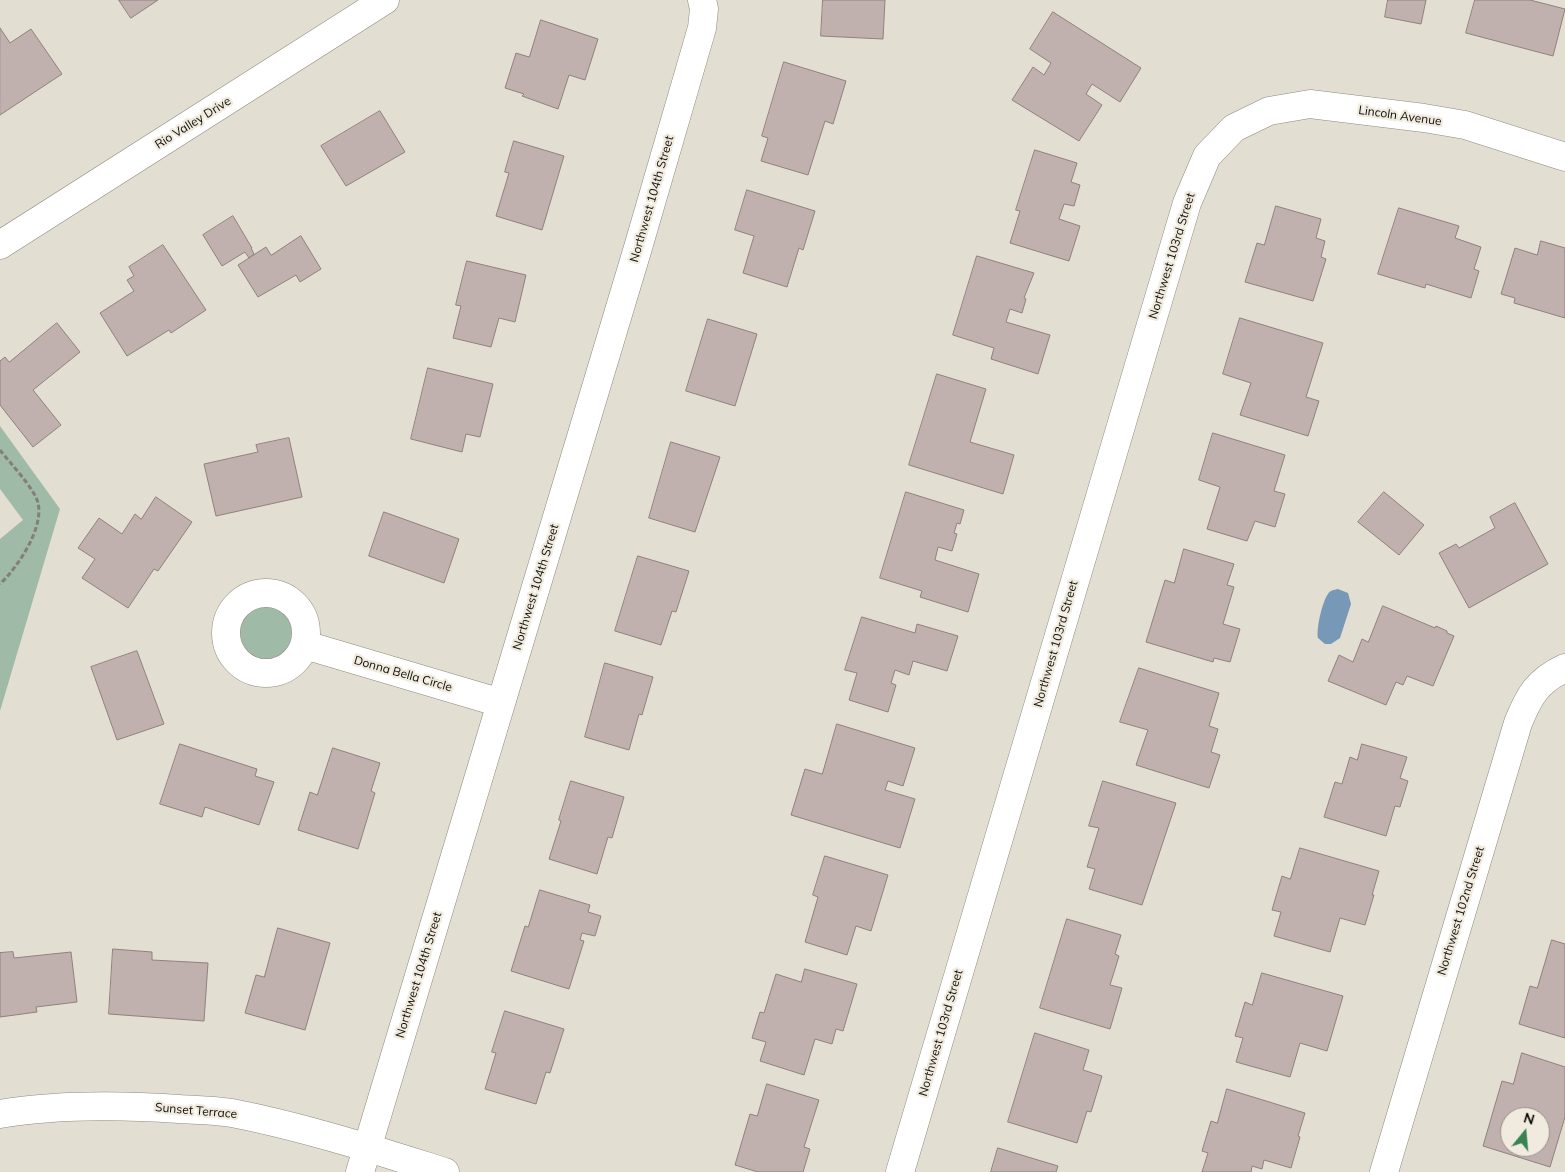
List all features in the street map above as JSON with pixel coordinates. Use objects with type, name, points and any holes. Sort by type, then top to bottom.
[{"type":"street","name":"Rio Valley Drive","points":[[0,245],[385,0]]},
{"type":"street","name":"Northwest 104th Street","points":[[363,1160],[634,261],[702,28],[704,8],[702,0]]},
{"type":"street","name":"Lincoln Avenue","points":[[1234,128],[1269,111],[1310,104],[1465,125],[1565,157]]},
{"type":"street","name":"Northwest 103rd Street","points":[[900,1172],[1187,203],[1207,156],[1234,128]]},
{"type":"street","name":"Donna Bella Circle","points":[[305,645],[501,703]]},
{"type":"street","name":"Northwest 102nd Street","points":[[1384,1172],[1518,723],[1528,698],[1550,675],[1565,668]]},
{"type":"street","name":"Sunset Terrace","points":[[0,1114],[88,1106],[230,1112],[281,1124],[363,1160],[445,1172]]},
{"type":"path","points":[[0,450],[33,492],[38,503],[37,525],[34,533],[17,564],[0,584]]},
{"type":"green space","points":[[0,426],[60,509],[0,711],[0,539],[23,520],[0,489]]},
{"type":"green space","points":[[265,606],[275,608],[284,614],[290,623],[292,633],[290,643],[284,652],[275,658],[265,660],[255,658],[246,652],[240,643],[238,633],[240,623],[246,614],[255,608]]},
{"type":"water","points":[[1338,589],[1348,593],[1351,604],[1340,638],[1331,644],[1325,644],[1318,638],[1320,616],[1329,593],[1332,590]]},
{"type":"building","points":[[119,0],[158,0],[131,18]]},
{"type":"building","points":[[823,0],[885,0],[883,39],[821,36]]},
{"type":"building","points":[[1388,0],[1426,0],[1421,24],[1385,17]]},
{"type":"building","points":[[1475,0],[1530,0],[1565,9],[1553,56],[1466,33]]},
{"type":"building","points":[[1053,12],[1141,68],[1120,102],[1092,84],[1086,94],[1102,105],[1079,141],[1012,100],[1033,67],[1044,75],[1051,63],[1030,49]]},
{"type":"building","points":[[541,20],[598,39],[585,80],[569,75],[558,109],[505,88],[516,53],[529,57]]},
{"type":"building","points":[[0,28],[10,43],[31,29],[62,74],[0,115]]},
{"type":"building","points":[[784,62],[846,81],[833,124],[825,121],[808,175],[761,161],[768,138],[762,136]]},
{"type":"building","points":[[380,111],[405,152],[346,186],[321,146]]},
{"type":"building","points":[[514,141],[564,156],[542,230],[496,216],[509,173],[505,172]]},
{"type":"building","points":[[1035,150],[1077,163],[1071,182],[1080,185],[1074,206],[1064,204],[1059,219],[1080,226],[1069,261],[1010,243],[1020,211],[1016,210]]},
{"type":"building","points":[[747,190],[815,211],[803,250],[799,248],[787,287],[743,273],[754,236],[735,230]]},
{"type":"building","points":[[1276,206],[1321,219],[1316,238],[1325,241],[1321,257],[1326,259],[1313,301],[1245,282],[1257,243],[1264,245]]},
{"type":"building","points":[[1399,208],[1459,226],[1455,238],[1481,247],[1474,269],[1479,271],[1471,298],[1426,284],[1425,288],[1378,274]]},
{"type":"building","points":[[233,216],[254,254],[249,258],[245,252],[222,266],[203,235]]},
{"type":"building","points":[[301,236],[321,269],[300,282],[296,275],[258,297],[238,265],[266,247],[271,255]]},
{"type":"building","points":[[1541,241],[1565,248],[1565,318],[1514,303],[1515,298],[1501,294],[1515,248],[1537,255]]},
{"type":"building","points":[[163,245],[206,310],[171,333],[169,330],[127,356],[100,313],[134,291],[127,280],[134,276],[129,267]]},
{"type":"building","points":[[977,256],[1034,273],[1024,298],[1026,299],[1022,313],[1010,309],[1006,322],[1050,335],[1038,374],[991,359],[994,348],[953,335]]},
{"type":"building","points":[[467,261],[526,275],[515,322],[499,318],[491,347],[453,338],[461,306],[456,305]]},
{"type":"building","points":[[1240,318],[1323,343],[1306,397],[1319,401],[1308,436],[1240,415],[1251,383],[1223,374]]},
{"type":"building","points":[[708,319],[757,334],[735,406],[686,391]]},
{"type":"building","points":[[57,323],[80,352],[33,390],[61,425],[33,447],[0,405],[0,361],[5,357],[9,362]]},
{"type":"building","points":[[428,368],[493,384],[480,437],[466,434],[462,452],[411,439]]},
{"type":"building","points":[[937,374],[986,389],[970,442],[1014,455],[1003,494],[909,465]]},
{"type":"building","points":[[1213,433],[1285,455],[1274,491],[1285,494],[1275,527],[1255,521],[1247,541],[1207,529],[1220,487],[1199,480]]},
{"type":"building","points":[[289,438],[302,497],[216,516],[204,464],[258,452],[256,445]]},
{"type":"building","points":[[671,442],[720,457],[695,532],[649,518]]},
{"type":"building","points":[[906,492],[964,510],[960,524],[957,523],[954,533],[957,534],[952,551],[938,547],[935,560],[979,574],[968,612],[920,597],[922,591],[880,578]]},
{"type":"building","points":[[1384,492],[1424,525],[1399,555],[1358,522]]},
{"type":"building","points":[[156,497],[192,522],[158,571],[154,569],[128,608],[82,578],[95,559],[78,548],[99,518],[122,534],[135,514],[141,519]]},
{"type":"building","points":[[1515,503],[1548,564],[1469,608],[1439,553],[1456,544],[1459,548],[1495,528],[1490,517]]},
{"type":"building","points":[[384,512],[459,539],[444,583],[369,556]]},
{"type":"building","points":[[1184,549],[1234,564],[1227,585],[1234,587],[1223,624],[1240,629],[1230,662],[1214,658],[1213,662],[1146,642],[1165,580],[1174,583]]},
{"type":"building","points":[[638,556],[689,571],[676,612],[672,611],[661,645],[615,631]]},
{"type":"building","points":[[1383,606],[1435,628],[1436,626],[1454,636],[1433,686],[1407,676],[1403,685],[1396,682],[1386,705],[1328,681],[1339,655],[1353,662],[1362,639],[1368,642]]},
{"type":"building","points":[[862,617],[915,633],[917,624],[958,636],[947,671],[913,661],[909,675],[895,670],[891,683],[896,685],[888,712],[849,700],[857,673],[845,670]]},
{"type":"building","points":[[137,651],[164,724],[117,740],[91,667]]},
{"type":"building","points":[[605,663],[653,677],[642,715],[639,714],[629,750],[585,737]]},
{"type":"building","points":[[1139,668],[1219,693],[1209,726],[1218,729],[1211,752],[1220,755],[1209,788],[1136,765],[1148,730],[1120,722]]},
{"type":"building","points":[[837,724],[915,748],[903,786],[888,781],[885,790],[915,799],[900,848],[791,815],[805,769],[822,774]]},
{"type":"building","points":[[180,744],[257,769],[255,776],[274,782],[259,825],[205,807],[202,817],[160,804]]},
{"type":"building","points":[[1362,744],[1407,757],[1400,778],[1408,781],[1400,807],[1395,806],[1386,836],[1324,817],[1335,782],[1342,784],[1350,757],[1357,760]]},
{"type":"building","points":[[333,748],[380,763],[371,791],[375,793],[358,849],[298,830],[310,792],[317,795]]},
{"type":"building","points":[[571,781],[624,797],[612,838],[608,837],[597,874],[549,859]]},
{"type":"building","points":[[1103,781],[1176,803],[1142,905],[1089,889],[1095,869],[1087,867],[1099,828],[1089,826]]},
{"type":"building","points":[[1300,848],[1379,871],[1365,925],[1340,918],[1330,952],[1274,936],[1281,912],[1272,910],[1282,876],[1290,879]]},
{"type":"building","points":[[825,856],[888,875],[871,931],[856,926],[847,955],[805,942],[818,897],[813,895]]},
{"type":"building","points":[[540,890],[590,905],[588,912],[601,916],[595,936],[582,933],[580,940],[584,941],[569,989],[511,971],[525,926],[528,927]]},
{"type":"building","points":[[1067,919],[1121,935],[1115,954],[1119,956],[1110,985],[1122,988],[1110,1029],[1040,1008]]},
{"type":"building","points":[[278,928],[330,943],[305,1030],[245,1013],[256,975],[264,977]]},
{"type":"building","points":[[1552,940],[1565,944],[1565,1038],[1519,1024],[1530,986],[1537,988]]},
{"type":"building","points":[[113,949],[152,952],[152,960],[208,963],[204,1021],[109,1014]]},
{"type":"building","points":[[13,952],[14,958],[71,952],[77,1002],[36,1007],[37,1012],[0,1017],[0,953]]},
{"type":"building","points":[[805,969],[857,984],[843,1031],[836,1029],[832,1044],[815,1039],[804,1075],[760,1061],[766,1042],[752,1038],[760,1012],[764,1013],[776,974],[801,982]]},
{"type":"building","points":[[1262,973],[1343,996],[1327,1051],[1300,1043],[1290,1077],[1236,1062],[1243,1038],[1235,1036],[1245,1002],[1252,1005]]},
{"type":"building","points":[[505,1011],[564,1029],[550,1073],[546,1072],[536,1104],[485,1089],[496,1053],[492,1052]]},
{"type":"building","points":[[1035,1033],[1089,1050],[1083,1070],[1102,1076],[1091,1112],[1087,1111],[1077,1143],[1008,1122]]},
{"type":"building","points":[[1522,1053],[1565,1067],[1565,1117],[1550,1167],[1518,1157],[1550,1157],[1550,1107],[1500,1107],[1500,1151],[1483,1146],[1502,1081],[1513,1084]]},
{"type":"building","points":[[767,1084],[819,1100],[804,1147],[810,1149],[803,1172],[758,1172],[735,1165],[750,1114],[757,1116]]},
{"type":"building","points":[[1227,1089],[1305,1113],[1291,1168],[1264,1160],[1262,1169],[1252,1166],[1251,1172],[1202,1172],[1208,1153],[1202,1151],[1211,1121],[1217,1123]]},
{"type":"building","points":[[998,1148],[1058,1166],[1056,1172],[991,1172]]}]
